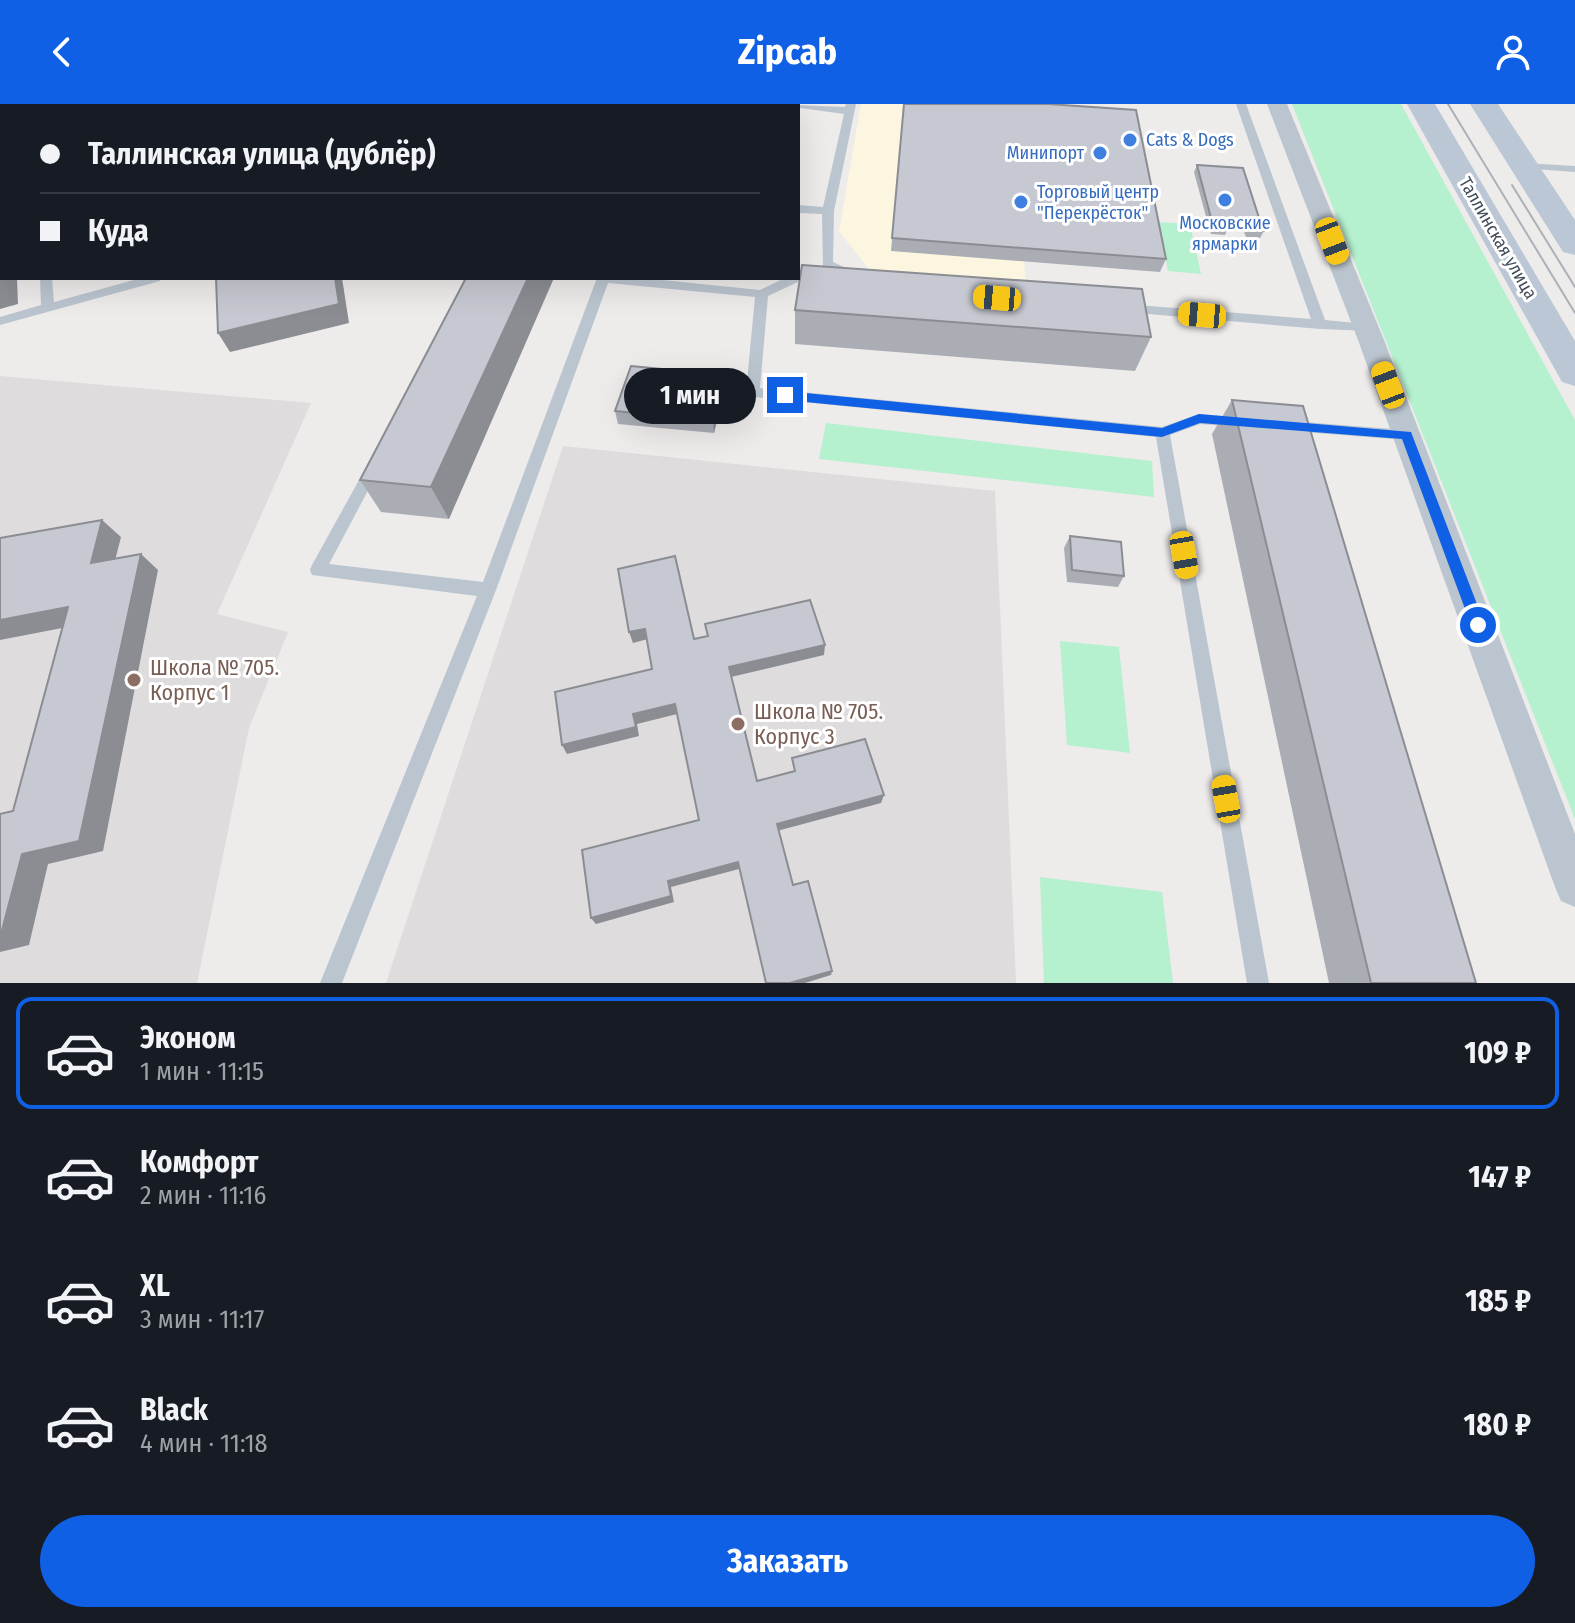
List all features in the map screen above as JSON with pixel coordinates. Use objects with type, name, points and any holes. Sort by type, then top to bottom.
[{"type":"main road","name":"Таллинская улица","points":[[1421,104],[1575,373]]},
{"type":"main road","points":[[1484,104],[1575,245]]},
{"type":"street","points":[[1277,104],[1366,328],[1575,887]]},
{"type":"lane","points":[[1241,104],[1320,325]]},
{"type":"lane","points":[[800,105],[850,107],[828,211],[827,264]]},
{"type":"lane","points":[[1524,166],[1575,169]]},
{"type":"lane","points":[[800,209],[828,211]]},
{"type":"lane","points":[[800,277],[827,264]]},
{"type":"lane","points":[[827,264],[865,282]]},
{"type":"lane","points":[[46,280],[48,306]]},
{"type":"lane","points":[[0,321],[148,280]]},
{"type":"lane","points":[[331,983],[488,590],[602,280]]},
{"type":"lane","points":[[623,280],[762,294],[793,280]]},
{"type":"lane","points":[[762,294],[753,392],[1162,432],[1199,419],[1406,435]]},
{"type":"lane","points":[[1115,307],[1366,328]]},
{"type":"lane","points":[[1162,432],[1258,983]]},
{"type":"lane","points":[[386,445],[318,570],[488,590]]},
{"type":"shaded area","points":[[861,104],[1058,104],[1060,118],[1024,261],[1027,295],[879,282],[839,231]]},
{"type":"shaded area","name":"Школа № 705. Корпус 1","points":[[0,376],[311,403],[217,614],[288,632],[249,728],[197,983],[0,983]]},
{"type":"shaded area","name":"Школа № 705. Корпус 3","points":[[563,446],[995,491],[1016,983],[386,983]]},
{"type":"green space","points":[[1292,104],[1401,104],[1575,420],[1575,819]]},
{"type":"green space","points":[[1158,222],[1190,224],[1201,274],[1168,271]]},
{"type":"green space","points":[[826,423],[1152,461],[1154,497],[819,459]]},
{"type":"green space","points":[[1060,641],[1119,647],[1130,753],[1067,745]]},
{"type":"green space","points":[[1040,877],[1162,892],[1173,983],[1044,983]]},
{"type":"building","name":"Торговый центр \"Перекрёсток\"","points":[[904,104],[1048,104],[1136,110],[1166,259],[892,238]]},
{"type":"building","name":"Московские ярмарки","points":[[1197,165],[1243,168],[1260,221],[1211,218]]},
{"type":"building","points":[[1212,220],[1226,221],[1228,228],[1215,228]]},
{"type":"building","points":[[1247,222],[1261,223],[1264,231],[1250,230]]},
{"type":"building","points":[[802,265],[1142,289],[1151,337],[795,310]]},
{"type":"building","points":[[216,280],[335,280],[339,304],[218,333]]},
{"type":"building","points":[[465,280],[527,280],[431,487],[360,480]]},
{"type":"building","points":[[631,366],[724,375],[713,421],[615,411]]},
{"type":"building","points":[[1232,400],[1303,406],[1476,983],[1371,983]]},
{"type":"building","points":[[102,520],[91,563],[141,554],[79,841],[22,854],[0,938],[0,814],[13,811],[68,607],[0,620],[0,538]]},
{"type":"building","points":[[1070,536],[1121,542],[1124,576],[1072,570]]},
{"type":"building","points":[[675,556],[694,639],[708,636],[705,624],[810,600],[825,645],[729,667],[757,781],[795,771],[792,758],[865,739],[884,795],[777,824],[793,885],[808,881],[832,971],[790,983],[766,983],[738,862],[668,881],[671,896],[591,918],[582,850],[699,820],[675,704],[633,714],[636,727],[562,745],[555,692],[652,669],[645,629],[629,632],[618,569]]},
{"type":"tram line","points":[[1448,104],[1575,313]]},
{"type":"tram line","points":[[1512,185],[1575,287]]},
{"type":"place","name":"Cats & Dogs","points":[[1130,140]]},
{"type":"place","name":"Минипорт","points":[[1100,153]]},
{"type":"place","name":"Московские ярмарки","points":[[1225,200]]},
{"type":"place","name":"Торговый центр \"Перекрёсток\"","points":[[1021,202]]},
{"type":"place","name":"Школа № 705. Корпус 1","points":[[134,680]]},
{"type":"place","name":"Школа № 705. Корпус 3","points":[[738,724]]},
{"type":"route","points":[[785,395],[1162,432],[1199,419],[1406,435],[1478,625]]}]
